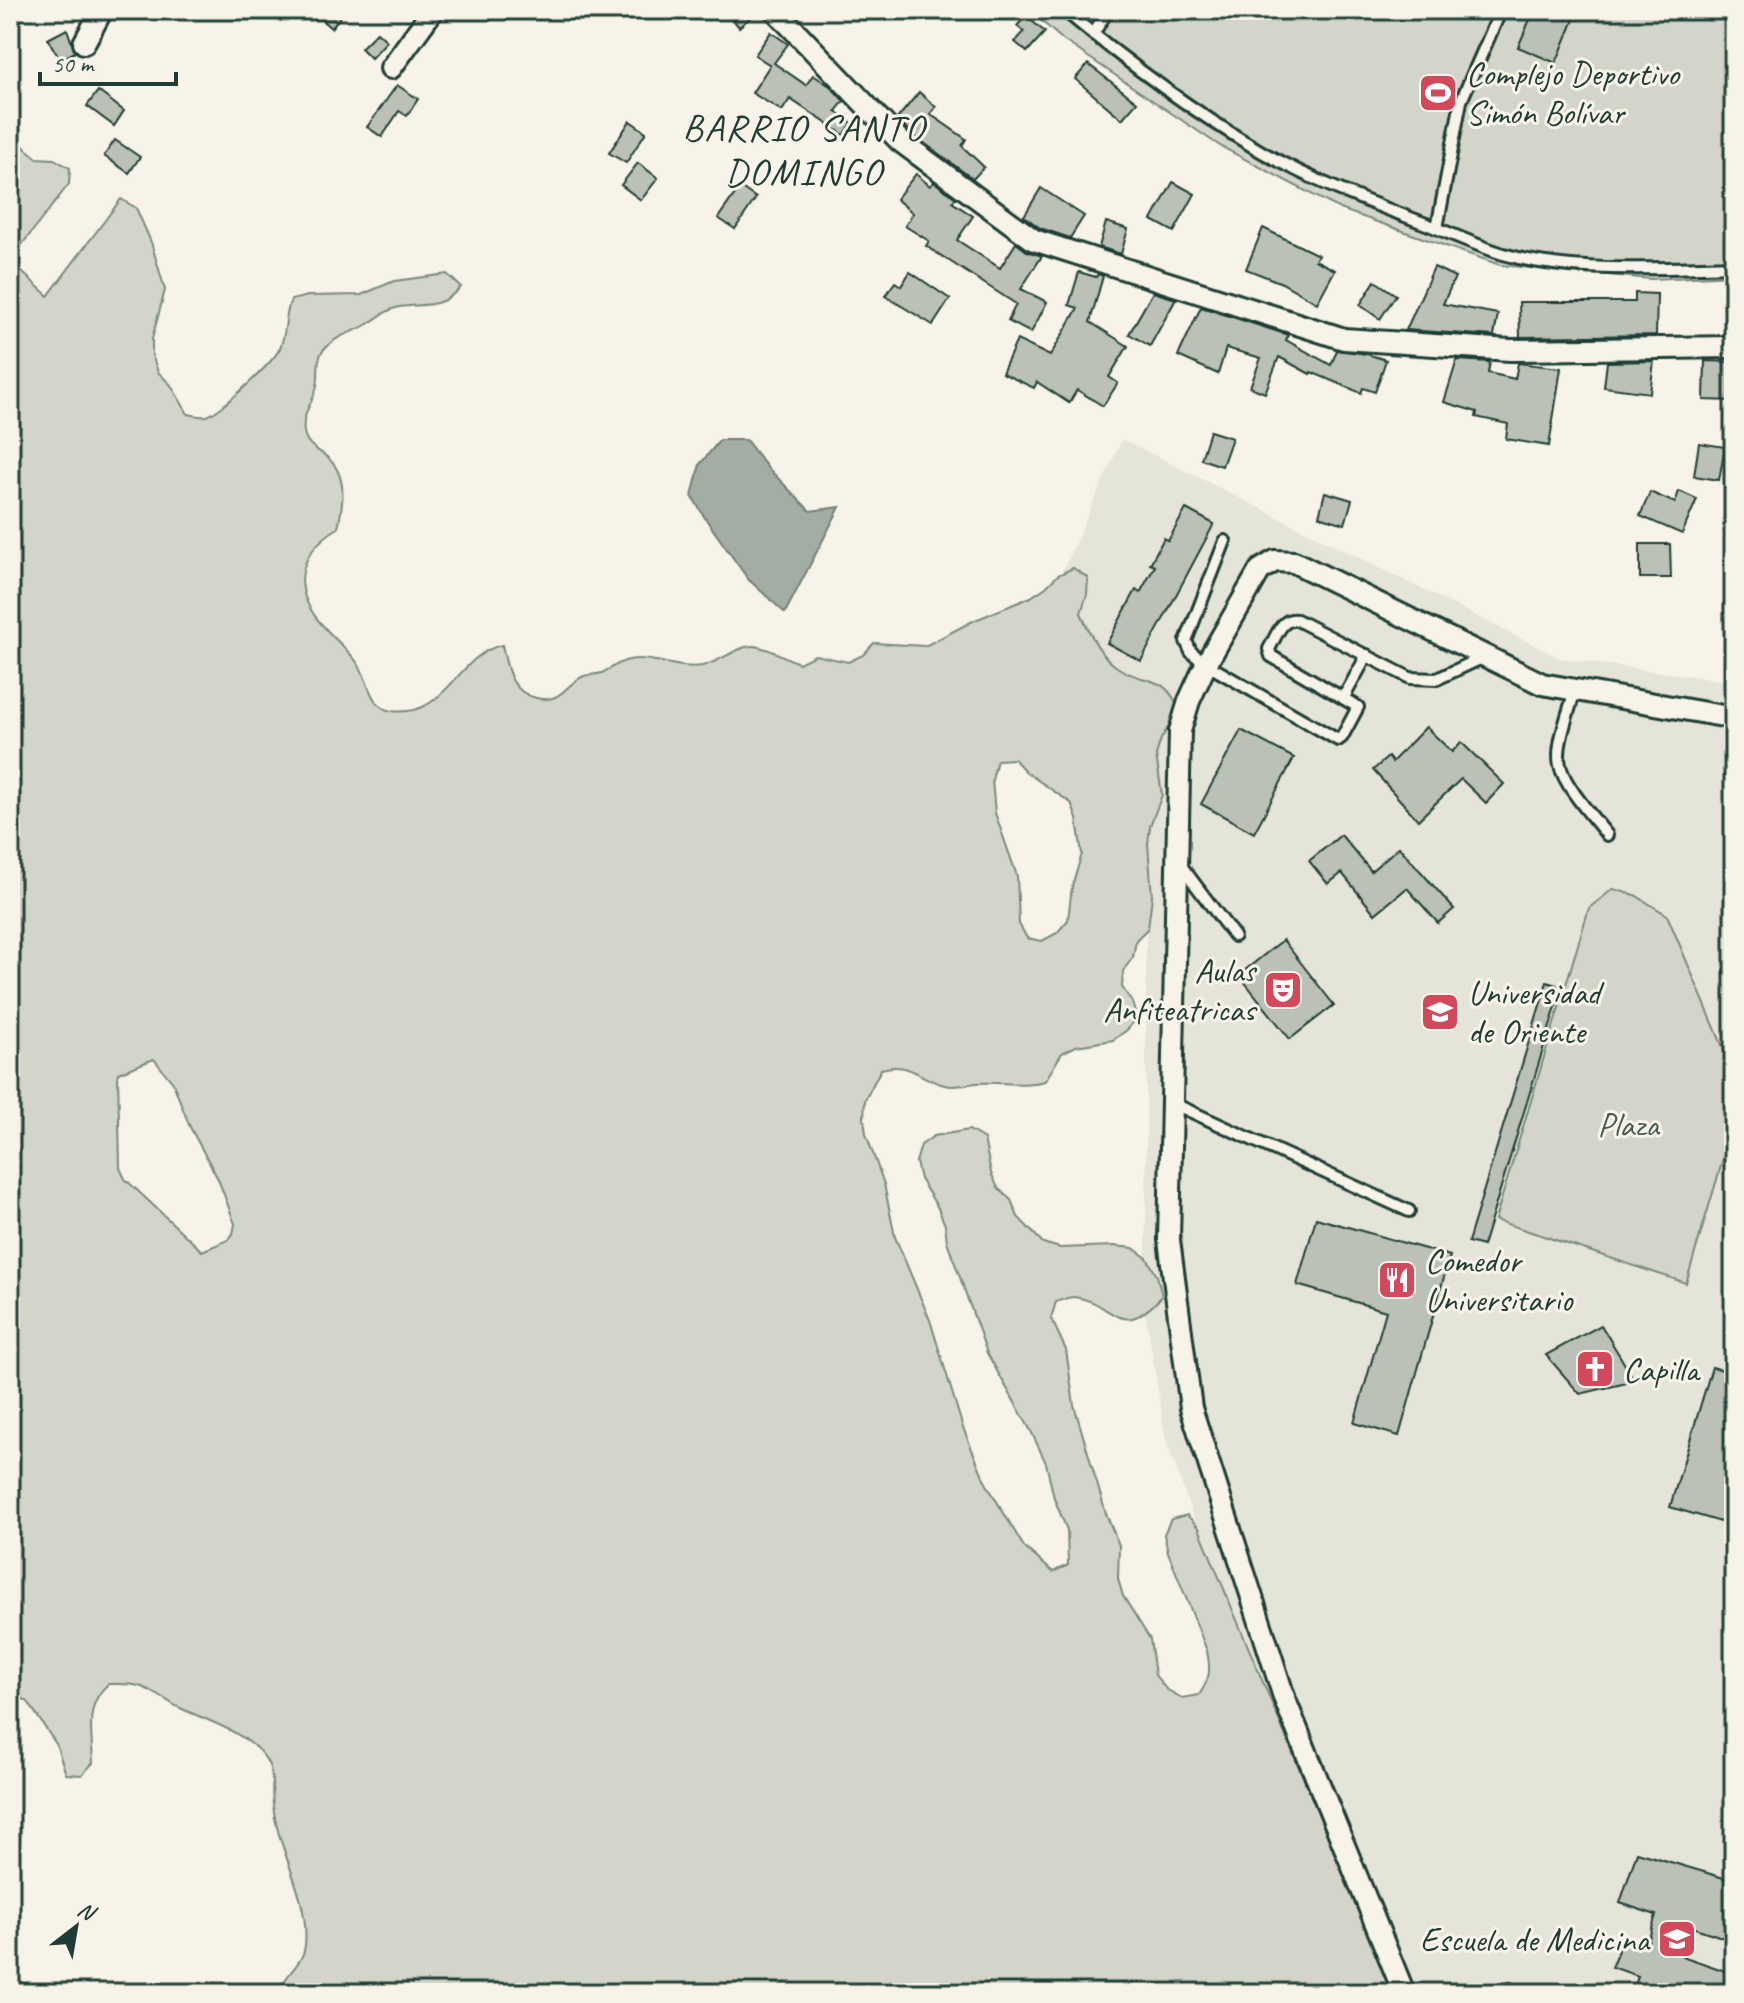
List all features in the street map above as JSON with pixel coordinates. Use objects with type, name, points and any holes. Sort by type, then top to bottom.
[{"type":"street","points":[[84,43],[102,10]]},
{"type":"street","points":[[391,68],[433,10]]},
{"type":"street","points":[[775,10],[900,141],[1034,240],[1344,339],[1510,350],[1734,347]]},
{"type":"street","points":[[1404,1993],[1285,1700],[1191,1408],[1169,1240],[1180,731],[1189,701],[1206,664],[1260,570],[1275,561],[1294,562],[1542,684],[1734,718]]},
{"type":"lane","points":[[1064,10],[1148,77],[1262,152],[1333,187],[1504,254],[1548,262],[1633,269],[1734,266]]},
{"type":"lane","points":[[1437,228],[1461,101],[1501,10]]},
{"type":"lane","points":[[1093,34],[1104,12]]},
{"type":"lane","points":[[1225,541],[1186,641],[1191,652],[1206,664],[1338,740],[1358,710],[1357,705],[1271,656],[1269,649],[1284,622],[1290,618],[1410,678],[1437,679],[1486,657]]},
{"type":"lane","points":[[1344,697],[1367,655]]},
{"type":"lane","points":[[1575,690],[1560,750],[1560,765],[1568,782],[1607,835]]},
{"type":"lane","points":[[1178,862],[1234,936]]},
{"type":"lane","points":[[1172,1103],[1409,1211]]},
{"type":"lane","points":[[1734,1673],[1734,1697]]},
{"type":"shaded area","name":"Universidad de Oriente","points":[[1122,439],[1560,658],[1734,682],[1734,1993],[1369,1993],[1258,1701],[1166,1440],[1146,1316],[1146,709],[1031,641]]},
{"type":"shaded area","points":[[720,440],[746,440],[767,467],[810,511],[840,507],[785,613],[748,579],[692,496],[700,464]]},
{"type":"green space","name":"Complejo Deportivo Simón Bolívar","points":[[1029,10],[1734,10],[1734,275],[1651,279],[1500,265],[1340,209],[1220,146],[1063,40]]},
{"type":"green space","points":[[10,126],[25,148],[37,158],[54,159],[70,168],[69,184],[10,260]]},
{"type":"green space","points":[[121,199],[136,208],[151,242],[165,290],[152,339],[152,355],[158,372],[171,385],[188,414],[207,416],[235,396],[276,355],[291,300],[308,296],[361,295],[394,281],[447,274],[461,287],[439,302],[390,310],[328,345],[320,358],[317,385],[304,419],[308,441],[334,465],[339,473],[342,491],[338,528],[313,549],[306,561],[303,587],[306,600],[325,628],[351,654],[362,670],[374,699],[384,709],[411,711],[426,705],[473,661],[486,651],[502,645],[515,685],[527,695],[545,699],[558,696],[584,676],[602,673],[629,660],[702,666],[753,646],[771,650],[799,663],[815,655],[848,662],[863,655],[874,643],[925,646],[973,621],[1031,597],[1058,575],[1073,568],[1088,578],[1081,613],[1101,652],[1129,674],[1161,685],[1179,709],[1161,739],[1156,755],[1162,795],[1150,826],[1148,844],[1152,896],[1148,928],[1136,940],[1133,957],[1123,971],[1122,987],[1132,1002],[1137,1018],[1113,1040],[1076,1046],[1062,1053],[1045,1081],[1036,1083],[949,1086],[900,1067],[881,1069],[865,1100],[866,1134],[884,1184],[895,1237],[930,1320],[963,1428],[986,1483],[1024,1547],[1053,1572],[1068,1565],[1067,1530],[1054,1498],[1046,1463],[987,1353],[947,1241],[945,1225],[920,1179],[916,1162],[921,1145],[934,1136],[969,1130],[984,1139],[991,1173],[998,1188],[1011,1200],[1018,1217],[1043,1243],[1060,1248],[1133,1248],[1147,1258],[1157,1276],[1162,1296],[1148,1310],[1136,1317],[1126,1318],[1088,1300],[1072,1297],[1056,1302],[1051,1318],[1066,1350],[1074,1405],[1106,1514],[1119,1545],[1118,1579],[1123,1596],[1150,1639],[1155,1675],[1166,1689],[1182,1698],[1199,1695],[1209,1674],[1207,1651],[1168,1552],[1164,1534],[1171,1519],[1187,1515],[1199,1528],[1393,1993],[279,1993],[303,1953],[305,1928],[303,1910],[276,1823],[270,1769],[257,1749],[236,1733],[144,1688],[131,1684],[108,1684],[100,1692],[92,1710],[93,1763],[82,1775],[66,1774],[56,1744],[28,1702],[10,1690],[10,261],[48,296]],"holes":[[[1014,759],[1026,772],[1071,803],[1077,819],[1082,854],[1072,886],[1068,920],[1057,933],[1042,941],[1027,938],[1019,924],[1017,876],[995,813],[992,780],[997,760]],[[154,1059],[173,1083],[190,1127],[218,1179],[235,1224],[228,1240],[202,1251],[125,1179],[120,1168],[118,1073]]]},
{"type":"green space","name":"Plaza","points":[[1613,889],[1635,895],[1667,915],[1734,1073],[1734,1122],[1686,1283],[1495,1220],[1589,908]]},
{"type":"building","points":[[310,10],[346,10],[331,28]]},
{"type":"building","points":[[725,10],[759,10],[739,27]]},
{"type":"building","points":[[1534,10],[1578,10],[1556,63],[1518,47]]},
{"type":"building","points":[[1026,16],[1045,32],[1027,52],[1015,42],[1024,32],[1017,26]]},
{"type":"building","points":[[67,29],[75,52],[60,60],[48,39]]},
{"type":"building","points":[[377,32],[387,41],[371,58],[361,48]]},
{"type":"building","points":[[771,32],[788,44],[774,63],[806,85],[813,75],[830,86],[844,101],[836,111],[852,123],[844,135],[790,99],[782,111],[752,93],[770,65],[755,55]]},
{"type":"building","points":[[1088,64],[1137,102],[1122,119],[1075,79]]},
{"type":"building","points":[[397,85],[418,99],[407,116],[399,111],[382,137],[367,127]]},
{"type":"building","points":[[98,91],[124,111],[114,126],[87,106]]},
{"type":"building","points":[[919,92],[936,107],[930,114],[966,139],[962,146],[984,167],[973,179],[897,119]]},
{"type":"building","points":[[630,121],[646,132],[626,163],[609,153]]},
{"type":"building","points":[[115,140],[140,157],[129,173],[104,156]]},
{"type":"building","points":[[638,163],[658,178],[641,200],[621,185]]},
{"type":"building","points":[[916,174],[930,186],[934,182],[956,198],[952,202],[973,216],[957,240],[1000,268],[1016,243],[1042,256],[1021,289],[1047,302],[1031,333],[1008,321],[1016,304],[926,246],[929,241],[905,226],[913,213],[896,199]]},
{"type":"building","points":[[1173,182],[1195,194],[1174,232],[1152,220]]},
{"type":"building","points":[[740,187],[756,198],[735,229],[718,218]]},
{"type":"building","points":[[1041,188],[1084,216],[1070,238],[1040,228],[1024,216]]},
{"type":"building","points":[[1106,222],[1128,229],[1121,254],[1099,247]]},
{"type":"building","points":[[1263,228],[1318,255],[1315,260],[1335,270],[1317,303],[1282,283],[1246,269]]},
{"type":"building","points":[[1434,267],[1455,277],[1443,304],[1498,314],[1494,336],[1406,330]]},
{"type":"building","points":[[910,272],[950,299],[933,325],[885,296],[895,282],[901,286]]},
{"type":"building","points":[[1079,272],[1103,276],[1090,322],[1128,346],[1109,377],[1118,383],[1103,406],[1077,390],[1069,403],[1037,382],[1034,388],[1002,373],[1017,340],[1050,356],[1078,308],[1069,305]]},
{"type":"building","points":[[1375,281],[1396,295],[1380,319],[1360,305]]},
{"type":"building","points":[[1153,292],[1176,299],[1150,346],[1129,334]]},
{"type":"building","points":[[1635,293],[1657,294],[1656,335],[1520,337],[1519,302],[1635,302]]},
{"type":"building","points":[[1201,307],[1288,335],[1286,340],[1331,365],[1337,350],[1386,360],[1375,392],[1363,388],[1361,393],[1310,374],[1279,357],[1265,393],[1250,387],[1261,358],[1226,348],[1218,374],[1178,356]]},
{"type":"building","points":[[1457,360],[1490,362],[1488,373],[1515,379],[1518,363],[1561,368],[1549,446],[1506,439],[1508,424],[1476,417],[1477,412],[1444,402]]},
{"type":"building","points":[[1654,361],[1650,393],[1604,387],[1607,362]]},
{"type":"building","points":[[1705,361],[1734,362],[1734,401],[1704,400]]},
{"type":"building","points":[[1210,431],[1232,438],[1222,466],[1201,459]]},
{"type":"building","points":[[1699,443],[1725,447],[1719,480],[1694,476]]},
{"type":"building","points":[[1679,491],[1697,499],[1682,534],[1640,516],[1650,492],[1675,503]]},
{"type":"building","points":[[1325,492],[1352,500],[1345,524],[1319,516]]},
{"type":"building","points":[[1186,509],[1214,524],[1141,661],[1107,643],[1136,590],[1140,593],[1155,566],[1150,564],[1164,538],[1168,541]]},
{"type":"building","points":[[1640,544],[1670,544],[1671,578],[1640,578]]},
{"type":"building","points":[[1426,727],[1452,752],[1461,742],[1504,784],[1486,803],[1461,779],[1418,820],[1373,770],[1388,757],[1392,762]]},
{"type":"building","points":[[1241,730],[1294,758],[1254,833],[1201,804]]},
{"type":"building","points":[[1341,835],[1371,871],[1399,847],[1454,909],[1438,923],[1407,888],[1375,914],[1342,873],[1328,884],[1309,861]]},
{"type":"building","points":[[1283,940],[1334,1005],[1290,1039],[1239,975]]},
{"type":"building","points":[[1547,982],[1562,987],[1483,1246],[1468,1242]]},
{"type":"building","points":[[1316,1218],[1450,1256],[1399,1436],[1354,1423],[1386,1311],[1297,1285]]},
{"type":"building","points":[[1601,1325],[1635,1381],[1580,1394],[1546,1355]]},
{"type":"building","points":[[1712,1367],[1734,1373],[1734,1526],[1670,1507]]},
{"type":"building","points":[[1637,1852],[1734,1881],[1734,1941],[1692,1927],[1682,1956],[1734,1974],[1734,1993],[1690,1993],[1675,1988],[1673,1993],[1633,1993],[1638,1976],[1612,1967],[1623,1936],[1647,1945],[1656,1915],[1620,1903]]},
{"type":"place","name":"Complejo Deportivo Simón Bolívar","points":[[1438,93]]},
{"type":"place","name":"Aulas Anfiteatricas","points":[[1283,990]]},
{"type":"place","name":"Universidad de Oriente","points":[[1440,1012]]},
{"type":"place","name":"Comedor Universitario","points":[[1397,1280]]},
{"type":"place","name":"Capilla","points":[[1595,1369]]},
{"type":"place","name":"Escuela de Medicina","points":[[1677,1939]]},
{"type":"district","name":"BARRIO SANTO DOMINGO","points":[[804,149]]}]
